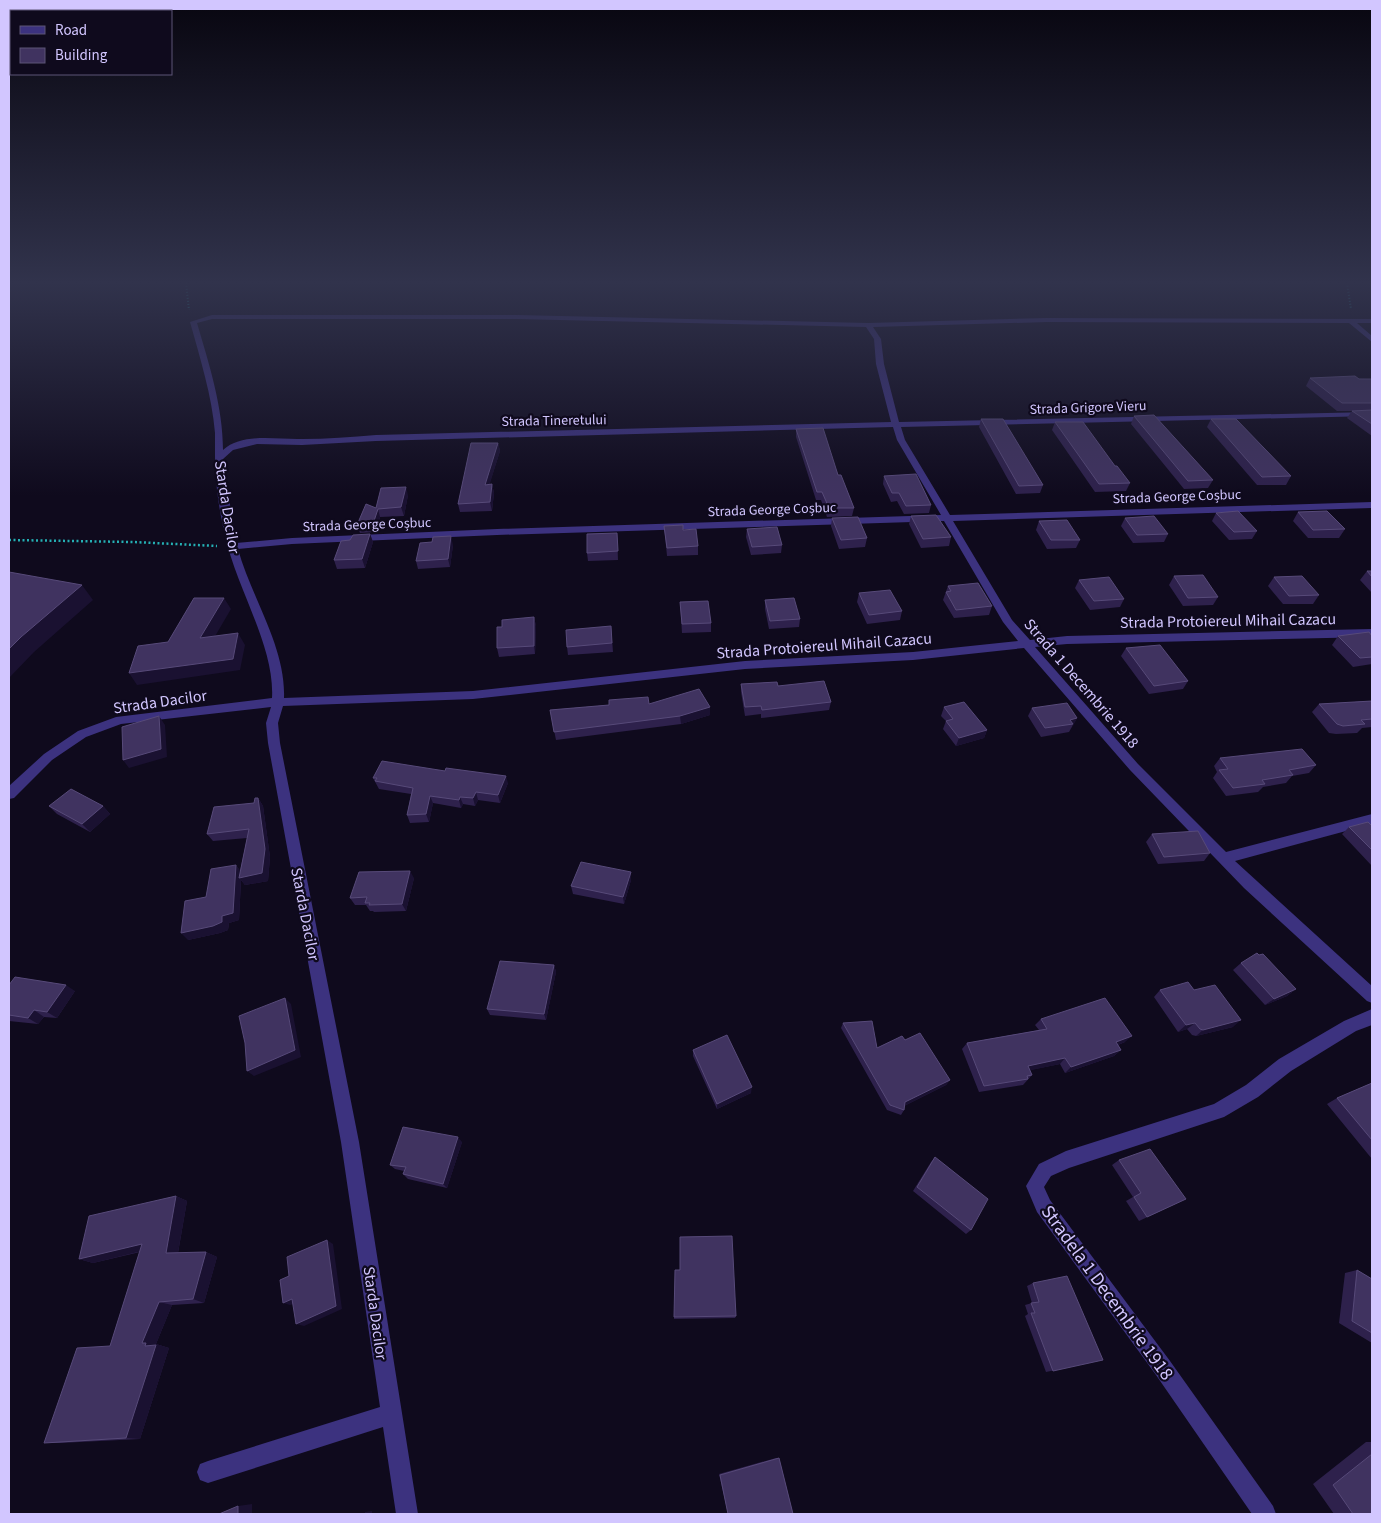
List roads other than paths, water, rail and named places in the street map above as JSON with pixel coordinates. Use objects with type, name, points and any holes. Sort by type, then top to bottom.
[{"type":"street","name":"Starda Dacilor","points":[[202,354],[225,436],[219,458],[234,557],[274,660],[279,682],[278,702],[272,723],[274,743],[350,1142],[407,1514]]},
{"type":"street","name":"Strada 1 Decembrie 1918","points":[[880,354],[880,364],[895,425],[901,440],[1008,622],[1134,767],[1249,884],[1372,996]]},
{"type":"street","name":"Strada Grigore Vieru","points":[[895,425],[1372,414]]},
{"type":"street","name":"Strada Tineretului","points":[[219,458],[230,448],[243,443],[257,441],[302,442],[376,438],[895,425]]},
{"type":"street","points":[[225,436],[257,441]]},
{"type":"street","name":"Strada George Coșbuc","points":[[233,546],[292,541],[488,532],[1372,505]]},
{"type":"street","name":"Strada Protoiereul Mihail Cazacu","points":[[278,702],[473,695],[534,686],[745,665],[914,656],[1067,640],[1372,633]]},
{"type":"street","name":"Strada Dacilor","points":[[9,794],[48,757],[82,734],[120,720],[278,702]]},
{"type":"street","points":[[1224,858],[1372,819]]},
{"type":"street","name":"Stradela 1 Decembrie 1918","points":[[1265,1514],[1163,1368],[1043,1206],[1035,1186],[1045,1170],[1066,1160],[1218,1111],[1252,1091],[1285,1065],[1350,1026],[1372,1017]]},
{"type":"street","points":[[208,1472],[391,1414]]}]
